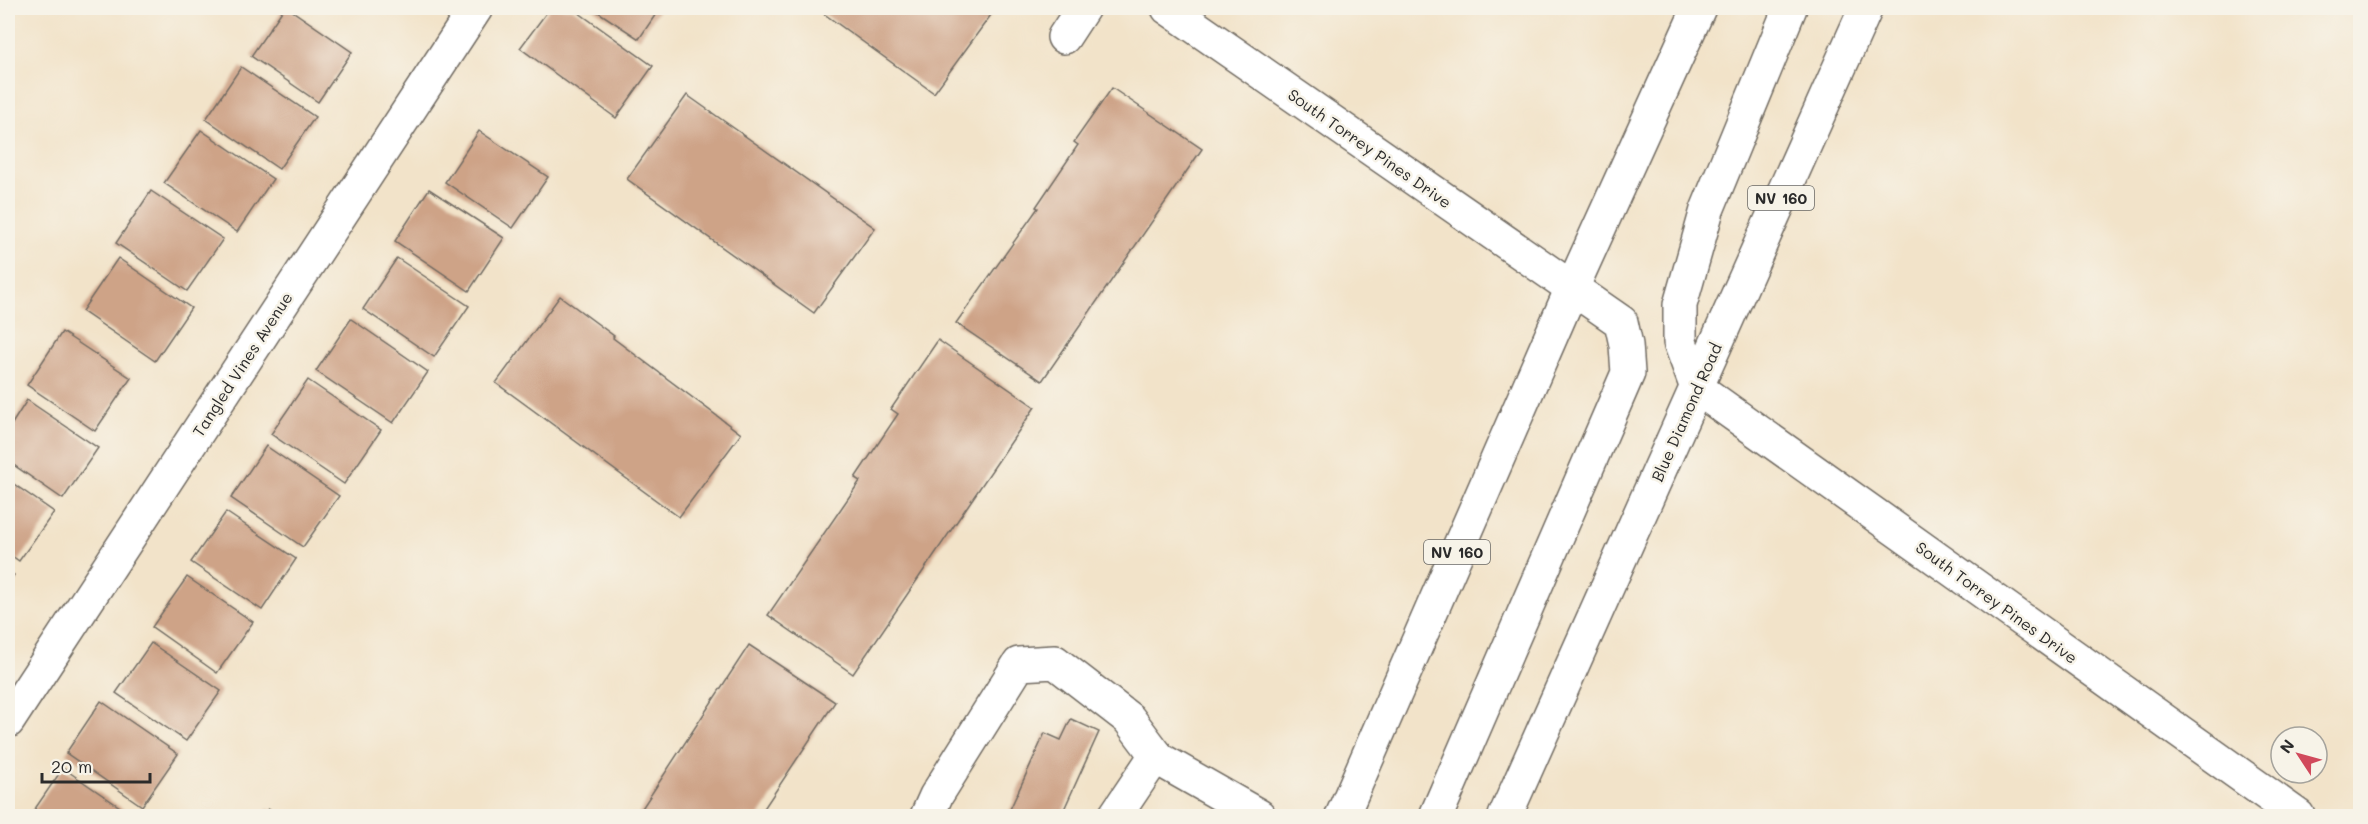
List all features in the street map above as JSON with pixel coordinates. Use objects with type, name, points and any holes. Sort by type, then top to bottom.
[{"type":"main road","name":"Tangled Vines Avenue","points":[[8,721],[476,8]]},
{"type":"main road","points":[[1064,38],[1083,8]]},
{"type":"main road","name":"South Torrey Pines Drive","points":[[1168,8],[1621,322],[1626,345],[1628,373],[1436,816]]},
{"type":"main road","name":"NV 160","points":[[1342,816],[1572,288],[1699,8]]},
{"type":"main road","points":[[1697,388],[1680,342],[1680,305],[1707,210],[1790,8]]},
{"type":"main road","name":"Blue Diamond Road","points":[[1504,816],[1866,8]]},
{"type":"main road","name":"South Torrey Pines Drive","points":[[1697,388],[2298,816]]},
{"type":"main road","points":[[927,816],[936,796],[1019,664],[1055,662],[1129,719],[1159,759],[1259,816]]},
{"type":"main road","points":[[1115,816],[1156,755]]},
{"type":"building","points":[[284,8],[288,8],[352,52],[318,102],[251,56]]},
{"type":"building","points":[[550,8],[572,8],[653,66],[616,118],[520,48]]},
{"type":"building","points":[[592,8],[660,8],[639,39]]},
{"type":"building","points":[[816,8],[996,8],[934,93]]},
{"type":"building","points":[[241,67],[315,117],[279,169],[206,119]]},
{"type":"building","points":[[1112,88],[1202,149],[1042,381],[956,323],[1038,208],[1036,207],[1078,145],[1074,142]]},
{"type":"building","points":[[687,95],[875,228],[814,313],[627,179]]},
{"type":"building","points":[[201,130],[273,179],[237,232],[164,183]]},
{"type":"building","points":[[479,131],[548,177],[513,228],[445,182]]},
{"type":"building","points":[[429,189],[504,238],[469,291],[395,241]]},
{"type":"building","points":[[151,191],[223,239],[187,291],[116,243]]},
{"type":"building","points":[[118,258],[191,308],[155,361],[82,311]]},
{"type":"building","points":[[397,258],[469,306],[434,357],[363,309]]},
{"type":"building","points":[[560,296],[741,434],[679,517],[496,383]]},
{"type":"building","points":[[351,319],[428,372],[393,423],[316,371]]},
{"type":"building","points":[[62,332],[131,378],[95,431],[27,385]]},
{"type":"building","points":[[938,340],[1035,407],[853,674],[768,615],[860,481],[855,478],[898,414],[891,409]]},
{"type":"building","points":[[308,380],[381,430],[344,484],[271,434]]},
{"type":"building","points":[[27,400],[98,448],[63,499],[8,461],[8,430]]},
{"type":"building","points":[[266,446],[339,496],[303,547],[231,498]]},
{"type":"building","points":[[8,480],[54,512],[19,561],[8,553]]},
{"type":"building","points":[[226,512],[296,559],[262,610],[191,562]]},
{"type":"building","points":[[8,571],[14,575],[8,585]]},
{"type":"building","points":[[187,577],[253,622],[217,673],[152,627]]},
{"type":"building","points":[[151,643],[221,691],[186,741],[116,693]]},
{"type":"building","points":[[749,645],[835,702],[759,816],[637,816]]},
{"type":"building","points":[[101,701],[178,754],[142,806],[66,753]]},
{"type":"building","points":[[1071,719],[1099,732],[1061,816],[1007,816],[1045,733],[1061,740]]},
{"type":"building","points":[[63,768],[127,812],[124,816],[30,816]]},
{"type":"building","points":[[268,809],[279,816],[262,816]]}]
